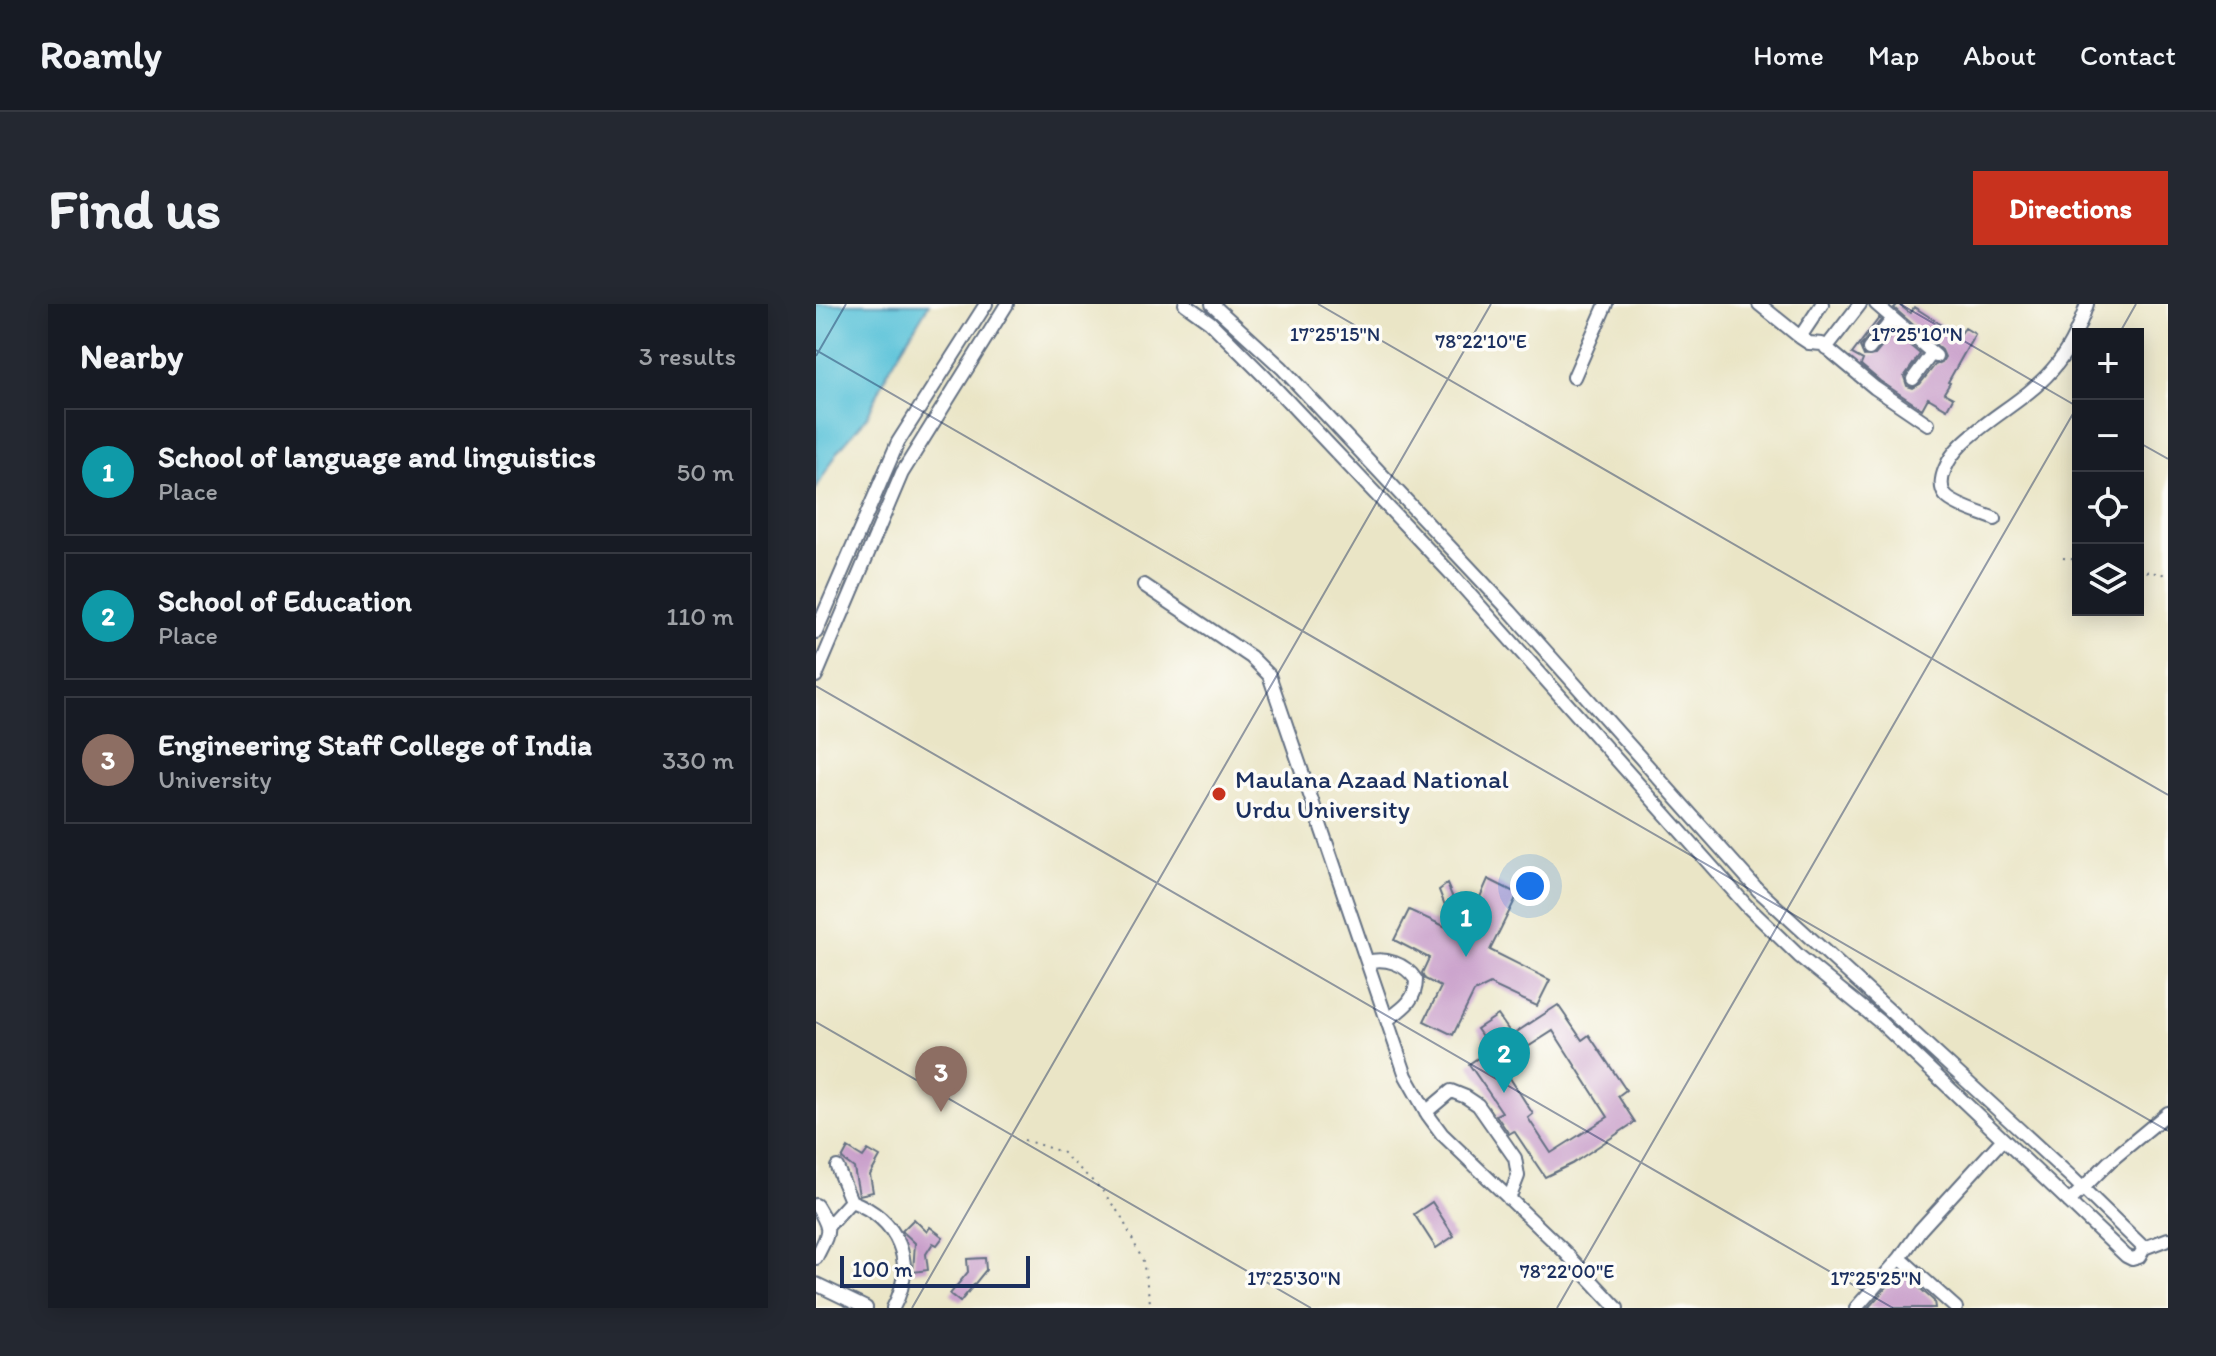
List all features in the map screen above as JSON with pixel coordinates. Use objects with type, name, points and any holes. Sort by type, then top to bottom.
[{"type":"street","points":[[816,632],[898,442],[986,304]]},
{"type":"street","points":[[816,676],[902,473],[1007,304]]},
{"type":"street","points":[[1185,304],[1210,322],[1267,379],[1456,579],[1746,905],[1799,956],[1880,1022],[2132,1259],[2139,1257],[2144,1248],[2168,1239]]},
{"type":"street","points":[[1212,304],[1282,368],[1510,611],[1758,890],[2084,1189],[2144,1248]]},
{"type":"street","points":[[1574,377],[1606,304]]},
{"type":"street","points":[[1800,337],[1822,304]]},
{"type":"street","points":[[1826,348],[1860,304]]},
{"type":"street","points":[[1995,519],[1951,501],[1944,494],[1942,482],[1946,468],[1962,444],[2035,388],[2054,368],[2073,340],[2087,304]]},
{"type":"street","points":[[1761,305],[1800,337],[1826,348],[1875,388],[1928,424]]},
{"type":"street","points":[[1869,349],[1885,310],[1934,355],[1913,379]]},
{"type":"street","points":[[1144,585],[1251,657],[1269,675],[1406,1076],[1442,1134],[1617,1308]]},
{"type":"street","points":[[1367,962],[1378,959],[1403,966],[1416,980],[1411,1000],[1387,1020]]},
{"type":"street","points":[[1426,1112],[1451,1091],[1478,1105],[1517,1162],[1518,1176],[1509,1199]]},
{"type":"street","points":[[2069,1202],[2109,1162],[2168,1113]]},
{"type":"street","points":[[1856,1308],[1920,1230],[2003,1139]]},
{"type":"street","points":[[837,1167],[851,1201],[871,1209],[889,1224],[901,1246],[902,1284],[893,1308]]},
{"type":"street","points":[[816,1258],[828,1235],[829,1225],[851,1201]]},
{"type":"street","points":[[816,1205],[829,1225]]},
{"type":"street","points":[[1900,1258],[1956,1308]]},
{"type":"street","points":[[816,1284],[866,1308]]},
{"type":"path","points":[[2063,558],[2072,559]]},
{"type":"path","points":[[2144,571],[2168,575]]},
{"type":"path","points":[[1024,1140],[1062,1152],[1101,1189],[1121,1216],[1143,1261],[1151,1308]]},
{"type":"water","points":[[816,304],[929,304],[888,371],[867,417],[838,451],[816,489]]},
{"type":"building","points":[[1898,304],[1910,313],[1914,307],[1959,336],[1965,328],[1975,334],[1948,382],[1944,393],[1953,398],[1947,409],[1928,398],[1922,409],[1880,381],[1861,365],[1863,360],[1852,354],[1879,318],[1881,320],[1860,347],[1864,356],[1875,355],[1894,332],[1920,354],[1904,377],[1907,386],[1913,388],[1935,365],[1942,362],[1945,357],[1942,350],[1894,308]]},
{"type":"building","points":[[1488,879],[1518,894],[1490,950],[1550,980],[1537,1006],[1490,984],[1474,992],[1453,1035],[1424,1021],[1441,987],[1425,979],[1422,973],[1429,958],[1394,940],[1409,910],[1455,931],[1439,890],[1447,884],[1466,929]]},
{"type":"building","points":[[1558,1005],[1582,1040],[1589,1035],[1626,1090],[1618,1096],[1635,1122],[1572,1164],[1545,1177],[1514,1131],[1509,1134],[1496,1115],[1502,1112],[1469,1064],[1491,1049],[1477,1029],[1498,1015],[1512,1035]],"holes":[[[1553,1031],[1608,1117],[1551,1153],[1528,1118],[1533,1114],[1501,1064]]]},
{"type":"building","points":[[848,1148],[863,1157],[868,1150],[880,1157],[870,1175],[873,1192],[859,1195],[854,1168],[842,1159]]},
{"type":"building","points":[[1432,1202],[1454,1236],[1436,1248],[1414,1214]]},
{"type":"building","points":[[914,1219],[927,1232],[930,1227],[943,1237],[937,1245],[933,1243],[926,1254],[928,1270],[913,1272],[915,1243],[902,1231]]},
{"type":"building","points":[[985,1258],[986,1270],[960,1302],[950,1294],[968,1272],[967,1259]]},
{"type":"building","points":[[1901,1271],[1934,1301],[1935,1308],[1868,1308]]},
{"type":"place","name":"Maulana Azaad National Urdu University","points":[[1219,794]]},
{"type":"place","name":"School of language and linguistics","points":[[1466,957]]},
{"type":"place","name":"School of Education","points":[[1504,1093]]},
{"type":"place","name":"Engineering Staff College of India","points":[[941,1112]]}]
